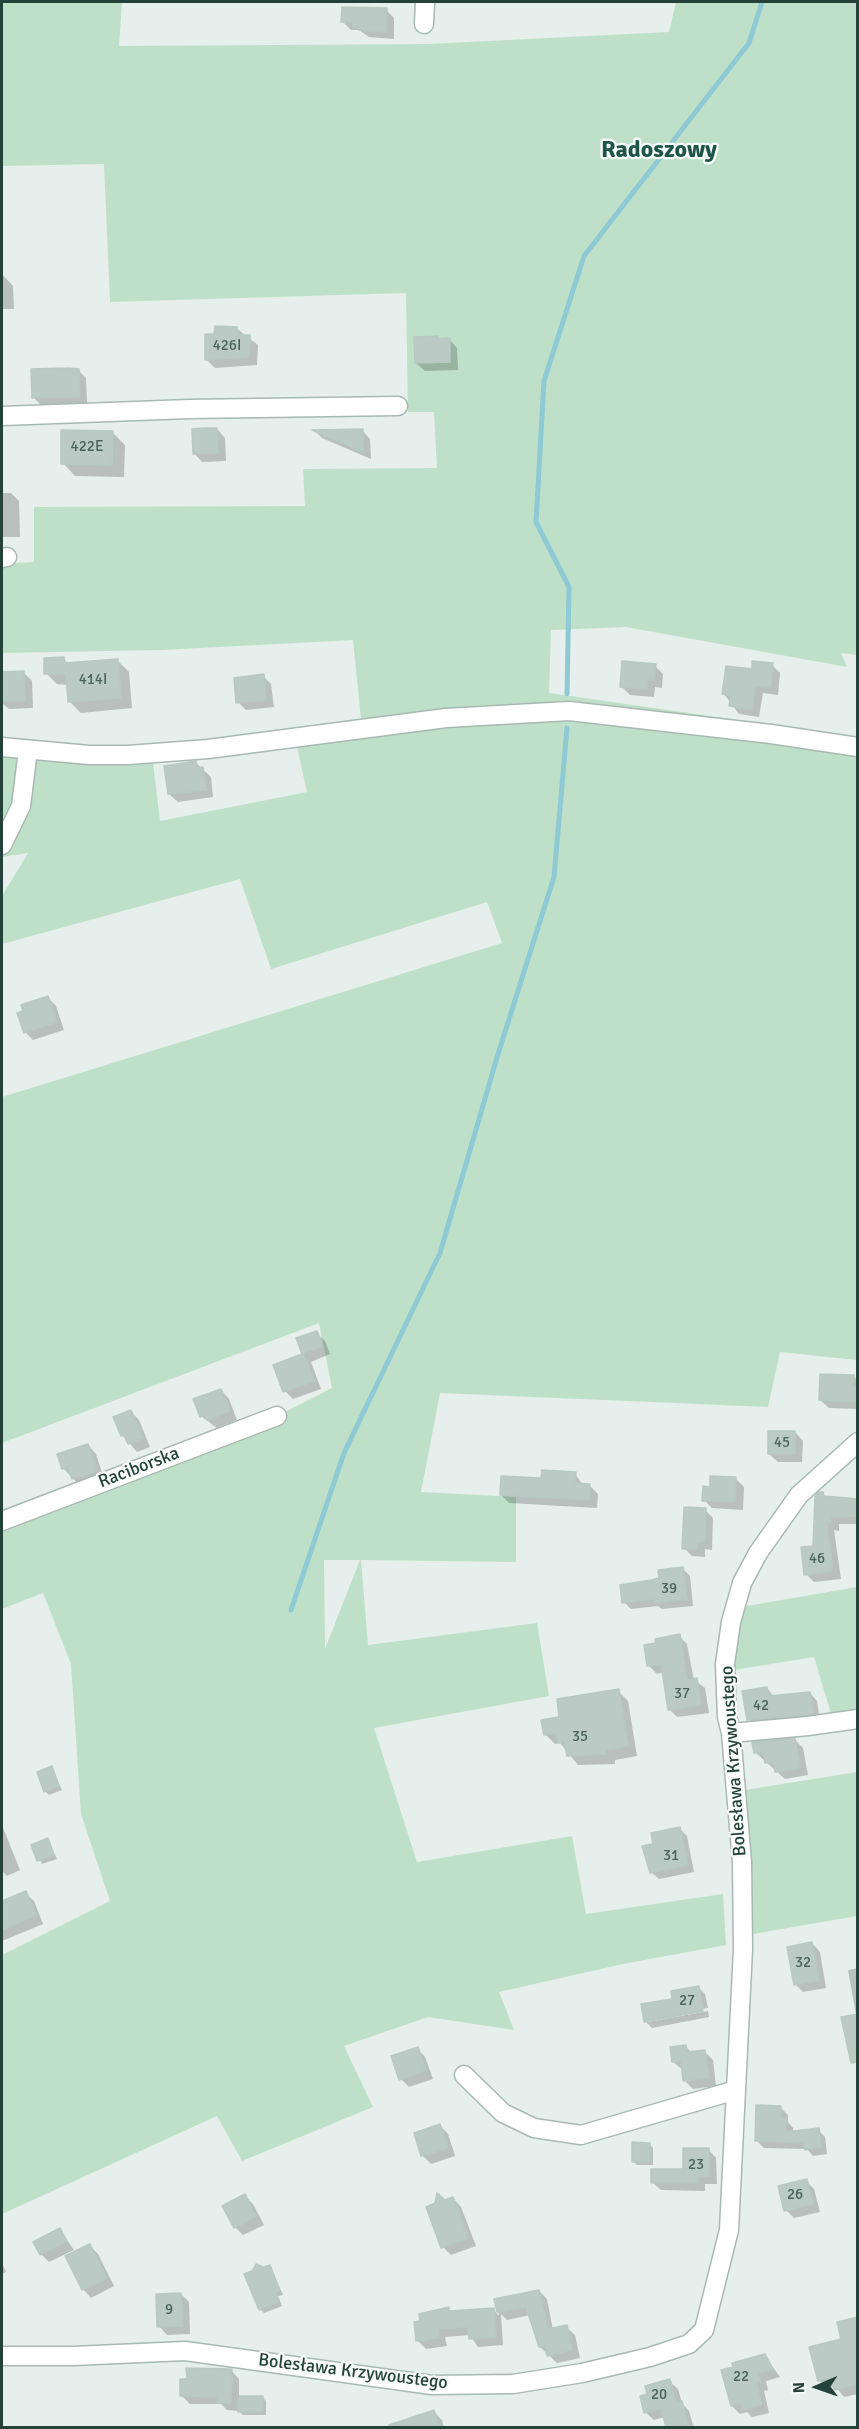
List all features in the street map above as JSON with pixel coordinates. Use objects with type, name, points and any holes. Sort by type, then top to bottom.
[{"type":"street","points":[[424,24],[425,2]]},
{"type":"street","points":[[2,416],[189,409],[398,406]]},
{"type":"street","points":[[2,747],[88,755],[163,753],[208,750],[446,718],[569,711],[771,734],[858,747]]},
{"type":"street","points":[[2,845],[21,806],[28,750]]},
{"type":"street","name":"Raciborska","points":[[2,1521],[278,1416]]},
{"type":"street","name":"Bolesława Krzywoustego","points":[[2,2356],[73,2356],[185,2351],[432,2385],[513,2384],[582,2373],[689,2344],[704,2330],[729,2230],[743,1949],[742,1862],[731,1733],[727,1717],[725,1664],[731,1622],[742,1583],[758,1552],[799,1495],[858,1442]]},
{"type":"street","points":[[731,1733],[858,1719]]},
{"type":"street","points":[[464,2075],[503,2113],[534,2128],[581,2135],[736,2090]]},
{"type":"green space","points":[[2,2],[122,2],[119,46],[428,44],[669,32],[676,2],[857,2],[857,655],[841,653],[847,667],[626,627],[551,630],[549,693],[857,737],[857,1360],[780,1352],[768,1407],[440,1393],[421,1492],[516,1497],[516,1562],[361,1560],[368,1645],[537,1623],[549,1696],[374,1728],[417,1862],[572,1836],[586,1914],[723,1894],[726,1945],[623,1964],[499,1992],[514,2030],[428,2017],[344,2046],[373,2107],[242,2161],[217,2116],[2,2214],[2,1955],[110,1901],[81,1814],[71,1664],[43,1593],[2,1609],[2,1521],[277,1416],[332,1388],[319,1323],[2,1443],[2,1097],[502,943],[487,902],[271,969],[240,879],[2,944],[2,896],[28,853],[2,857],[2,747],[152,754],[160,821],[307,792],[295,738],[362,729],[353,640],[162,650],[2,653],[2,564],[34,562],[34,507],[305,506],[303,469],[437,468],[434,412],[408,412],[406,293],[110,302],[104,164],[2,166]],"holes":[[[324,1560],[360,1560],[325,1649]]]},
{"type":"green space","points":[[857,1587],[857,1712],[832,1717],[814,1657],[734,1670],[734,1634],[741,1607]]},
{"type":"green space","points":[[857,1772],[857,1916],[753,1934],[745,1790]]},
{"type":"building","points":[[342,7],[387,8],[386,32],[359,30],[359,27],[353,27],[353,23],[341,22]]},
{"type":"building","points":[[215,326],[237,327],[237,335],[250,335],[249,357],[205,360],[205,334],[214,334]]},
{"type":"building","points":[[438,336],[438,339],[450,338],[450,362],[415,363],[414,337]]},
{"type":"building","points":[[31,369],[79,369],[80,397],[32,398]]},
{"type":"building","points":[[217,428],[218,453],[193,454],[192,429]]},
{"type":"building","points":[[363,429],[363,452],[312,430]]},
{"type":"building","points":[[61,430],[113,431],[112,465],[61,464]]},
{"type":"building","points":[[64,657],[65,663],[118,659],[121,698],[68,702],[66,674],[44,674],[44,658]]},
{"type":"building","points":[[622,661],[656,664],[654,680],[647,680],[647,689],[620,687]]},
{"type":"building","points":[[752,661],[773,663],[771,687],[755,686],[752,709],[729,706],[731,696],[722,694],[726,666],[752,669]]},
{"type":"building","points":[[24,671],[25,701],[2,701],[2,672]]},
{"type":"building","points":[[264,674],[266,700],[236,703],[234,678]]},
{"type":"building","points":[[196,761],[197,768],[203,767],[206,790],[168,794],[164,766]]},
{"type":"building","points":[[48,996],[57,1022],[24,1033],[17,1013],[23,1011],[21,1005]]},
{"type":"building","points":[[317,1331],[323,1346],[303,1353],[314,1381],[283,1392],[273,1365],[302,1354],[296,1338]]},
{"type":"building","points":[[820,1374],[854,1375],[853,1386],[858,1386],[858,1402],[819,1400]]},
{"type":"building","points":[[221,1389],[230,1411],[207,1420],[205,1415],[200,1417],[193,1399]]},
{"type":"building","points":[[131,1410],[143,1438],[128,1444],[124,1435],[121,1436],[113,1417]]},
{"type":"building","points":[[768,1431],[795,1431],[795,1454],[768,1454]]},
{"type":"building","points":[[88,1444],[97,1471],[72,1479],[68,1467],[62,1469],[57,1454]]},
{"type":"building","points":[[542,1470],[576,1472],[575,1483],[590,1484],[589,1500],[500,1495],[501,1476],[541,1478]]},
{"type":"building","points":[[710,1476],[736,1477],[735,1502],[702,1501],[703,1486],[710,1487]]},
{"type":"building","points":[[823,1492],[824,1496],[858,1499],[858,1516],[831,1517],[831,1523],[827,1523],[833,1571],[804,1575],[801,1547],[813,1546],[815,1496]]},
{"type":"building","points":[[684,1507],[706,1508],[705,1542],[697,1542],[697,1549],[682,1549]]},
{"type":"building","points":[[683,1567],[687,1599],[654,1603],[653,1599],[622,1603],[620,1585],[659,1578],[658,1570]]},
{"type":"building","points":[[680,1634],[687,1680],[697,1678],[701,1705],[668,1710],[661,1664],[647,1666],[644,1645],[656,1643],[655,1639]]},
{"type":"building","points":[[767,1687],[769,1696],[810,1692],[814,1714],[747,1720],[742,1691]]},
{"type":"building","points":[[619,1689],[628,1746],[606,1750],[606,1754],[567,1756],[564,1742],[558,1743],[556,1733],[544,1735],[541,1720],[559,1717],[557,1699]]},
{"type":"building","points":[[795,1738],[800,1768],[775,1772],[774,1762],[765,1763],[763,1752],[754,1753],[752,1742]]},
{"type":"building","points":[[52,1766],[59,1786],[44,1792],[37,1772]]},
{"type":"building","points":[[680,1827],[688,1865],[650,1873],[642,1846],[653,1844],[651,1833]]},
{"type":"building","points":[[48,1838],[54,1855],[37,1861],[31,1845]]},
{"type":"building","points":[[26,1891],[36,1915],[2,1930],[2,1901]]},
{"type":"building","points":[[812,1942],[819,1980],[794,1985],[787,1947]]},
{"type":"building","points":[[699,1986],[703,2011],[644,2022],[641,2004],[672,1999],[671,1991]]},
{"type":"building","points":[[858,2014],[858,2062],[851,2063],[841,2017]]},
{"type":"building","points":[[686,2045],[687,2052],[705,2050],[709,2078],[683,2081],[681,2061],[672,2062],[670,2047]]},
{"type":"building","points":[[418,2047],[426,2070],[399,2080],[391,2056]]},
{"type":"building","points":[[756,2105],[781,2106],[781,2119],[787,2119],[786,2132],[819,2128],[821,2147],[805,2150],[804,2143],[755,2141]]},
{"type":"building","points":[[440,2124],[448,2148],[421,2156],[414,2133]]},
{"type":"building","points":[[632,2142],[650,2143],[650,2162],[632,2162]]},
{"type":"building","points":[[683,2148],[709,2148],[709,2176],[698,2176],[698,2183],[651,2183],[651,2169],[683,2169]]},
{"type":"building","points":[[807,2179],[813,2204],[784,2211],[778,2186]]},
{"type":"building","points":[[437,2193],[445,2200],[453,2197],[468,2238],[441,2248],[426,2207],[435,2203]]},
{"type":"building","points":[[245,2194],[256,2216],[234,2228],[222,2206]]},
{"type":"building","points":[[60,2228],[67,2241],[40,2255],[33,2242]]},
{"type":"building","points":[[90,2244],[107,2278],[82,2290],[65,2256]]},
{"type":"building","points":[[256,2264],[263,2267],[270,2265],[280,2291],[276,2293],[279,2302],[259,2310],[244,2274],[252,2271]]},
{"type":"building","points":[[539,2290],[548,2329],[567,2325],[572,2350],[547,2356],[545,2346],[539,2347],[526,2307],[497,2312],[494,2299]]},
{"type":"building","points":[[181,2293],[183,2326],[157,2327],[156,2294]]},
{"type":"building","points":[[449,2307],[449,2311],[494,2308],[496,2337],[469,2339],[468,2327],[438,2329],[439,2338],[416,2341],[414,2322],[420,2321],[419,2314]]},
{"type":"building","points":[[858,2317],[858,2384],[834,2390],[831,2377],[818,2381],[809,2347],[841,2339],[837,2322]]},
{"type":"building","points":[[765,2354],[773,2369],[758,2373],[761,2382],[756,2383],[762,2404],[742,2410],[741,2403],[731,2406],[721,2370],[733,2367],[732,2363]]},
{"type":"building","points":[[186,2368],[232,2369],[231,2403],[217,2403],[217,2397],[180,2396],[180,2379],[187,2379]]},
{"type":"building","points":[[670,2379],[676,2402],[682,2401],[689,2427],[666,2427],[661,2408],[644,2413],[640,2396],[647,2394],[645,2386]]},
{"type":"building","points":[[238,2396],[263,2396],[263,2412],[238,2412]]},
{"type":"building","points":[[434,2410],[440,2427],[389,2427],[389,2425]]},
{"type":"waterway","points":[[567,694],[569,587],[536,522],[544,381],[584,256],[749,43],[762,2]]},
{"type":"waterway","points":[[291,1610],[344,1453],[440,1253],[498,1054],[554,877],[567,728]]},
{"type":"district","name":"Radoszowy","points":[[659,151]]}]
